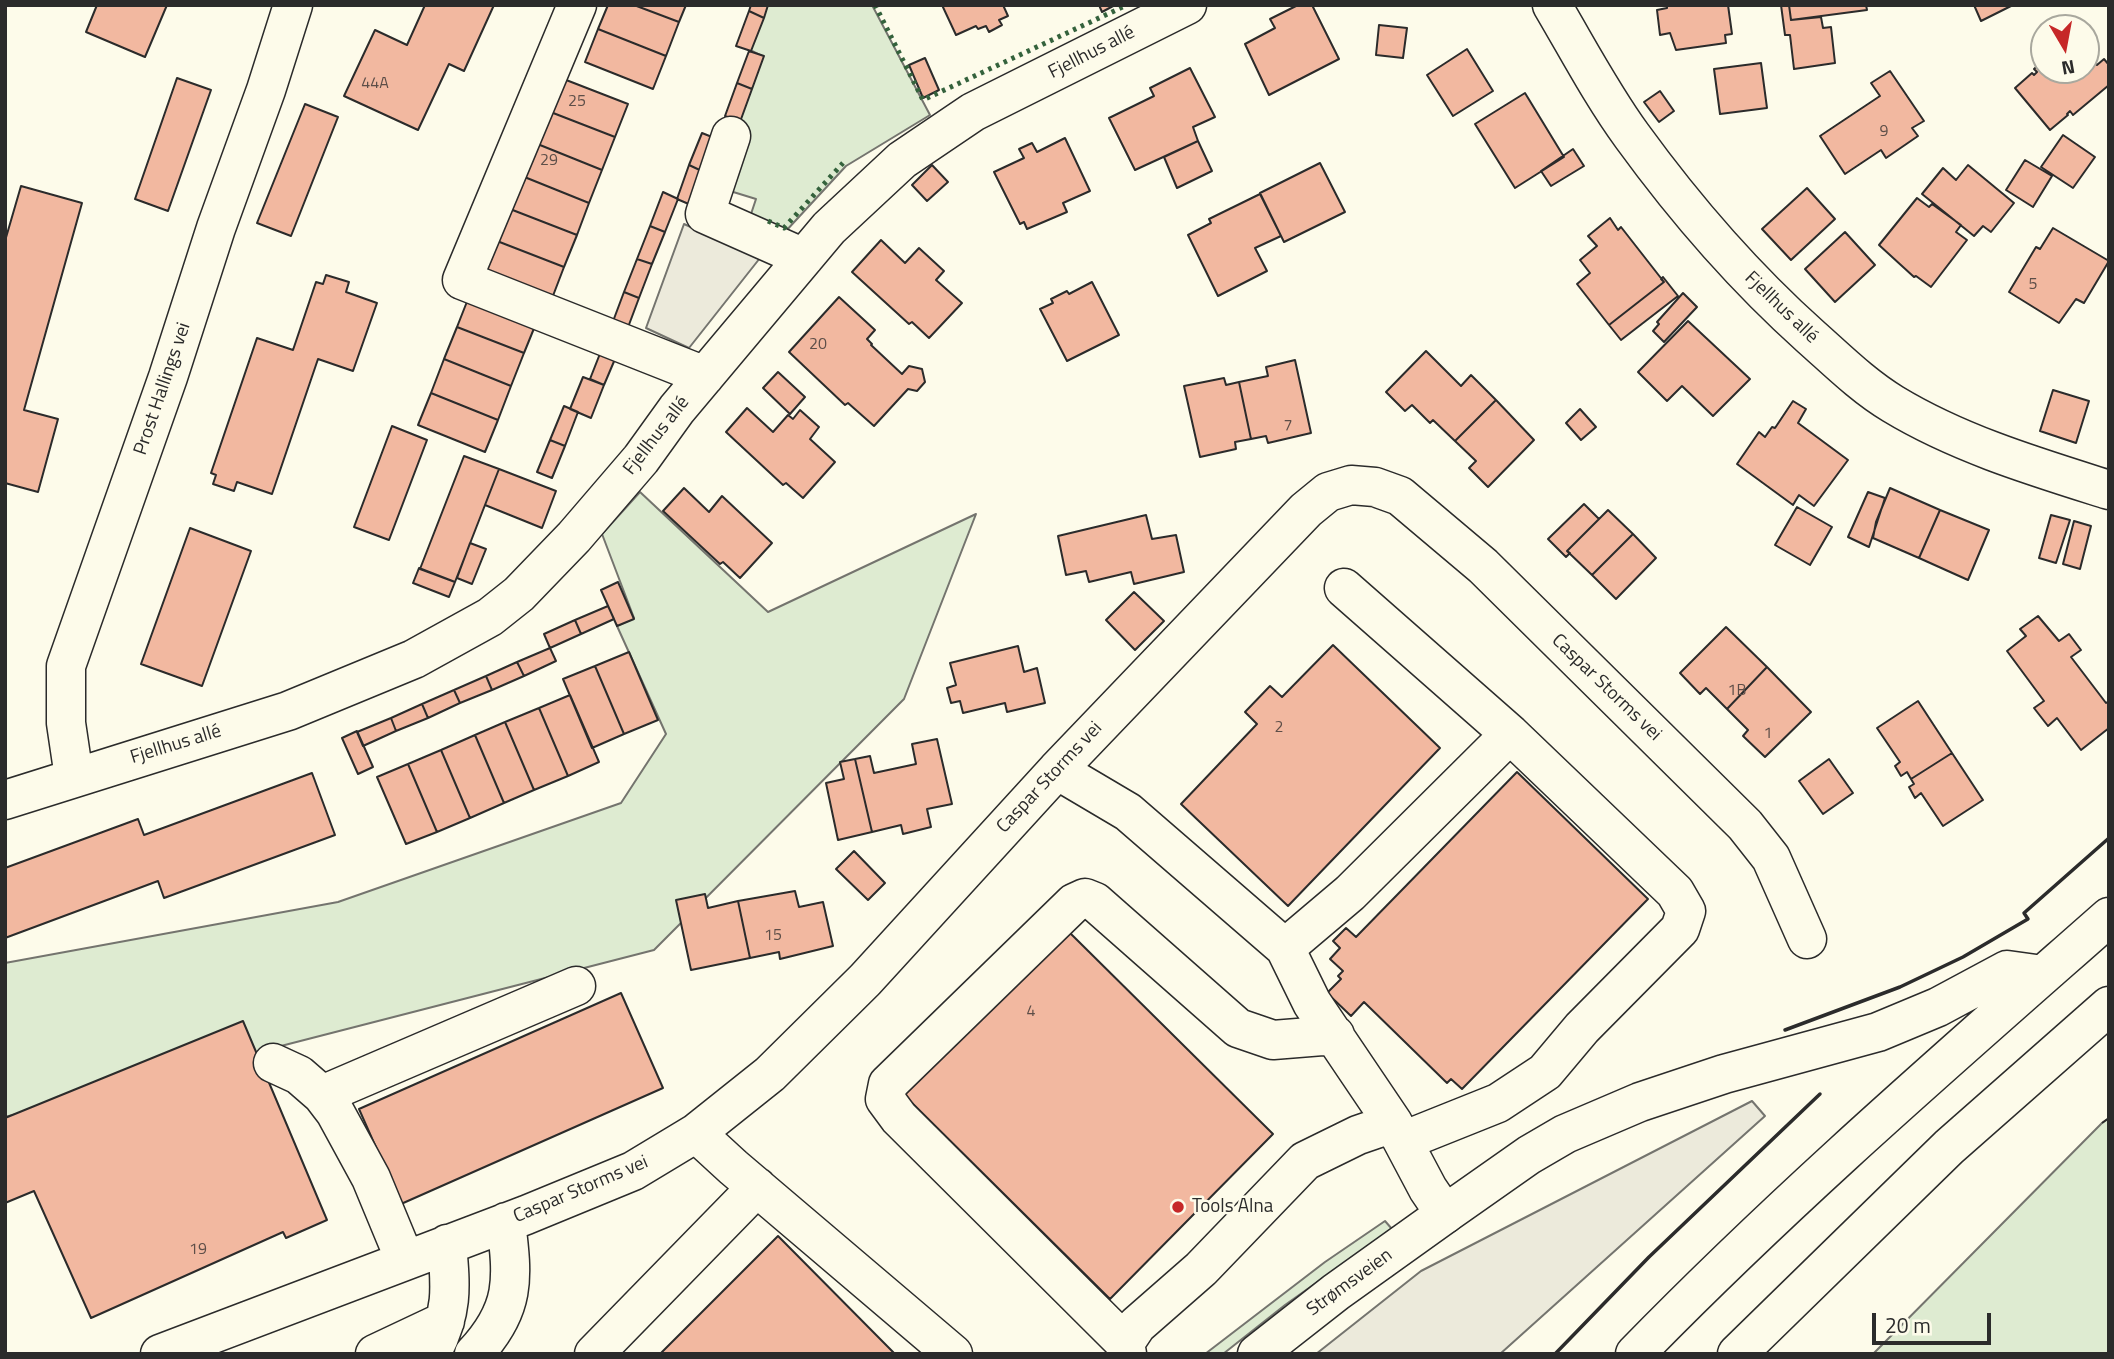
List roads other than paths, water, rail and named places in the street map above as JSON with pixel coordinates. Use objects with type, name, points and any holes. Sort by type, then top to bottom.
[{"type":"main road","name":"Prost Hallings vei","points":[[74,777],[66,723],[66,666],[168,377],[293,5]]},
{"type":"main road","points":[[578,5],[462,280],[705,376]]},
{"type":"main road","name":"Fjellhus allé","points":[[5,800],[288,711],[414,659],[490,617],[519,594],[574,537],[830,228],[902,160],[973,112],[1187,5]]},
{"type":"main road","name":"Fjellhus allé","points":[[1552,5],[1631,135],[1698,221],[1767,298],[1850,372],[1892,404],[1942,429],[2027,465],[2109,490]]},
{"type":"main road","points":[[731,136],[705,214],[804,258]]},
{"type":"main road","name":"Caspar Storms vei","points":[[160,1354],[634,1171],[696,1133],[770,1074],[865,980],[1057,770],[1306,510],[1328,492],[1351,485],[1376,486],[1400,496],[1483,566],[1745,825],[1771,858],[1807,939]]},
{"type":"main road","points":[[1335,1035],[1273,1040],[1238,1028],[1095,902],[1086,898],[1074,903],[888,1084],[885,1099],[899,1118],[1126,1349],[1137,1325],[1201,1269],[1305,1161],[1358,1135],[1398,1132],[1498,1103],[1545,1072],[1582,1028],[1680,929],[1686,911],[1675,892],[1510,734],[1344,588]]},
{"type":"main road","points":[[1285,948],[1350,892],[1510,734]]},
{"type":"main road","points":[[1057,770],[1128,811],[1285,948],[1312,1003],[1398,1132],[1427,1189],[1446,1214]]},
{"type":"main road","points":[[1635,1354],[1707,1280],[1816,1177],[2109,917]]},
{"type":"main road","name":"Strømsveien","points":[[1256,1354],[1336,1292],[1528,1155],[1564,1134],[1640,1102],[1724,1074],[1878,1032],[1938,1007],[2007,970],[2043,975]]},
{"type":"main road","points":[[322,1095],[576,986]]},
{"type":"main road","points":[[1737,1354],[1949,1147],[2108,1007]]},
{"type":"main road","points":[[273,1063],[299,1075],[322,1095],[335,1112],[371,1178],[405,1260]]},
{"type":"main road","points":[[696,1133],[953,1354]]},
{"type":"main road","points":[[594,1354],[757,1187]]},
{"type":"main road","points":[[481,1347],[503,1314],[510,1290],[512,1267],[506,1222]]},
{"type":"main road","points":[[375,1354],[438,1338],[451,1289],[447,1244]]},
{"type":"place","name":"Tools Alna","points":[[1178,1207]]}]
